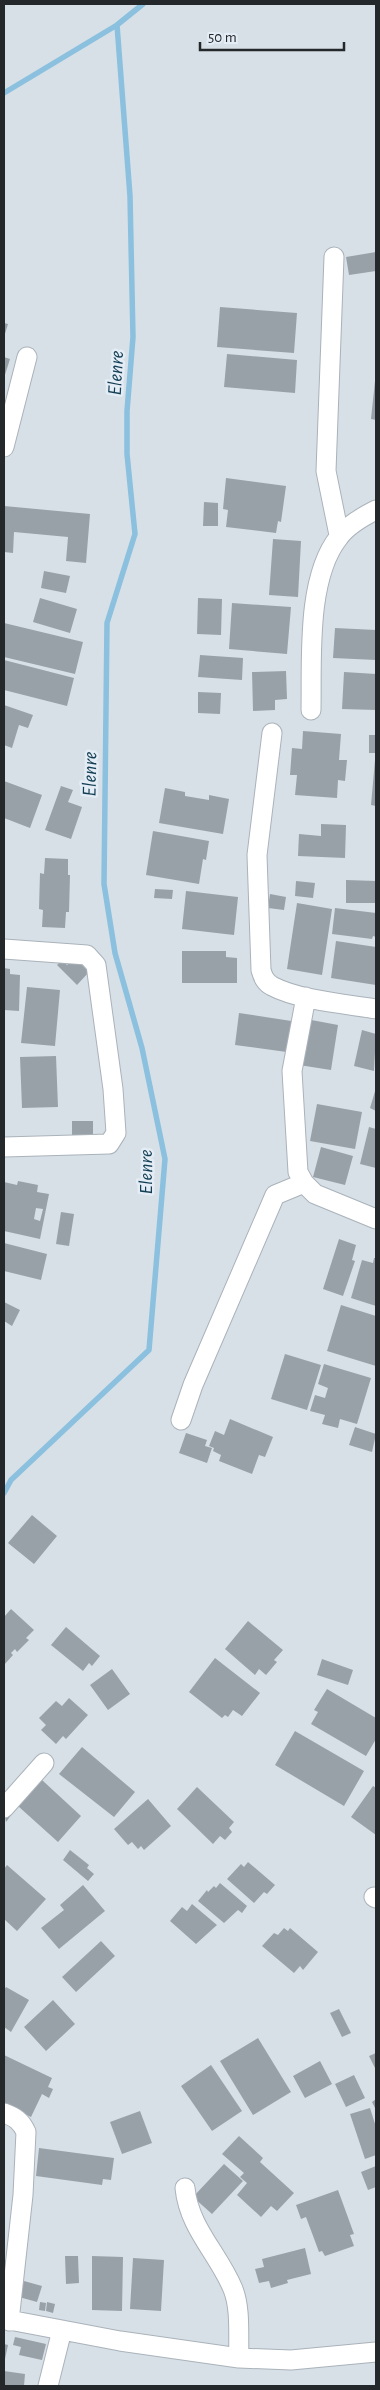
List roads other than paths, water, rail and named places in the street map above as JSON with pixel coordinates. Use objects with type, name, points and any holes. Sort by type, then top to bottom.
[{"type":"street","points":[[334,257],[326,471],[340,536]]},
{"type":"street","points":[[4,447],[27,357]]},
{"type":"street","points":[[311,710],[312,622],[322,568],[340,536],[376,510]]},
{"type":"street","points":[[272,733],[257,855],[261,970],[264,980],[272,986],[306,997],[376,1009]]},
{"type":"street","points":[[4,949],[87,955],[96,965],[113,1089],[116,1133],[109,1144],[4,1148]]},
{"type":"street","points":[[306,997],[292,1072],[298,1172],[304,1183],[314,1194],[376,1219]]},
{"type":"street","points":[[181,1420],[193,1385],[275,1195],[304,1183]]},
{"type":"street","points":[[4,1808],[44,1763]]},
{"type":"street","points":[[4,2112],[22,2123],[26,2132],[23,2195],[7,2320],[238,2358],[291,2360],[376,2352]]},
{"type":"street","points":[[185,2188],[190,2214],[233,2289],[238,2321],[238,2358]]},
{"type":"street","points":[[48,2386],[62,2330]]},
{"type":"waterway","name":"Elenre","points":[[4,1493],[11,1480],[149,1350],[165,1159],[142,1048],[115,953],[104,884],[107,623],[135,534],[127,454],[127,411],[133,337],[130,196],[117,25],[143,4]]},
{"type":"waterway","points":[[4,93],[117,25]]}]
